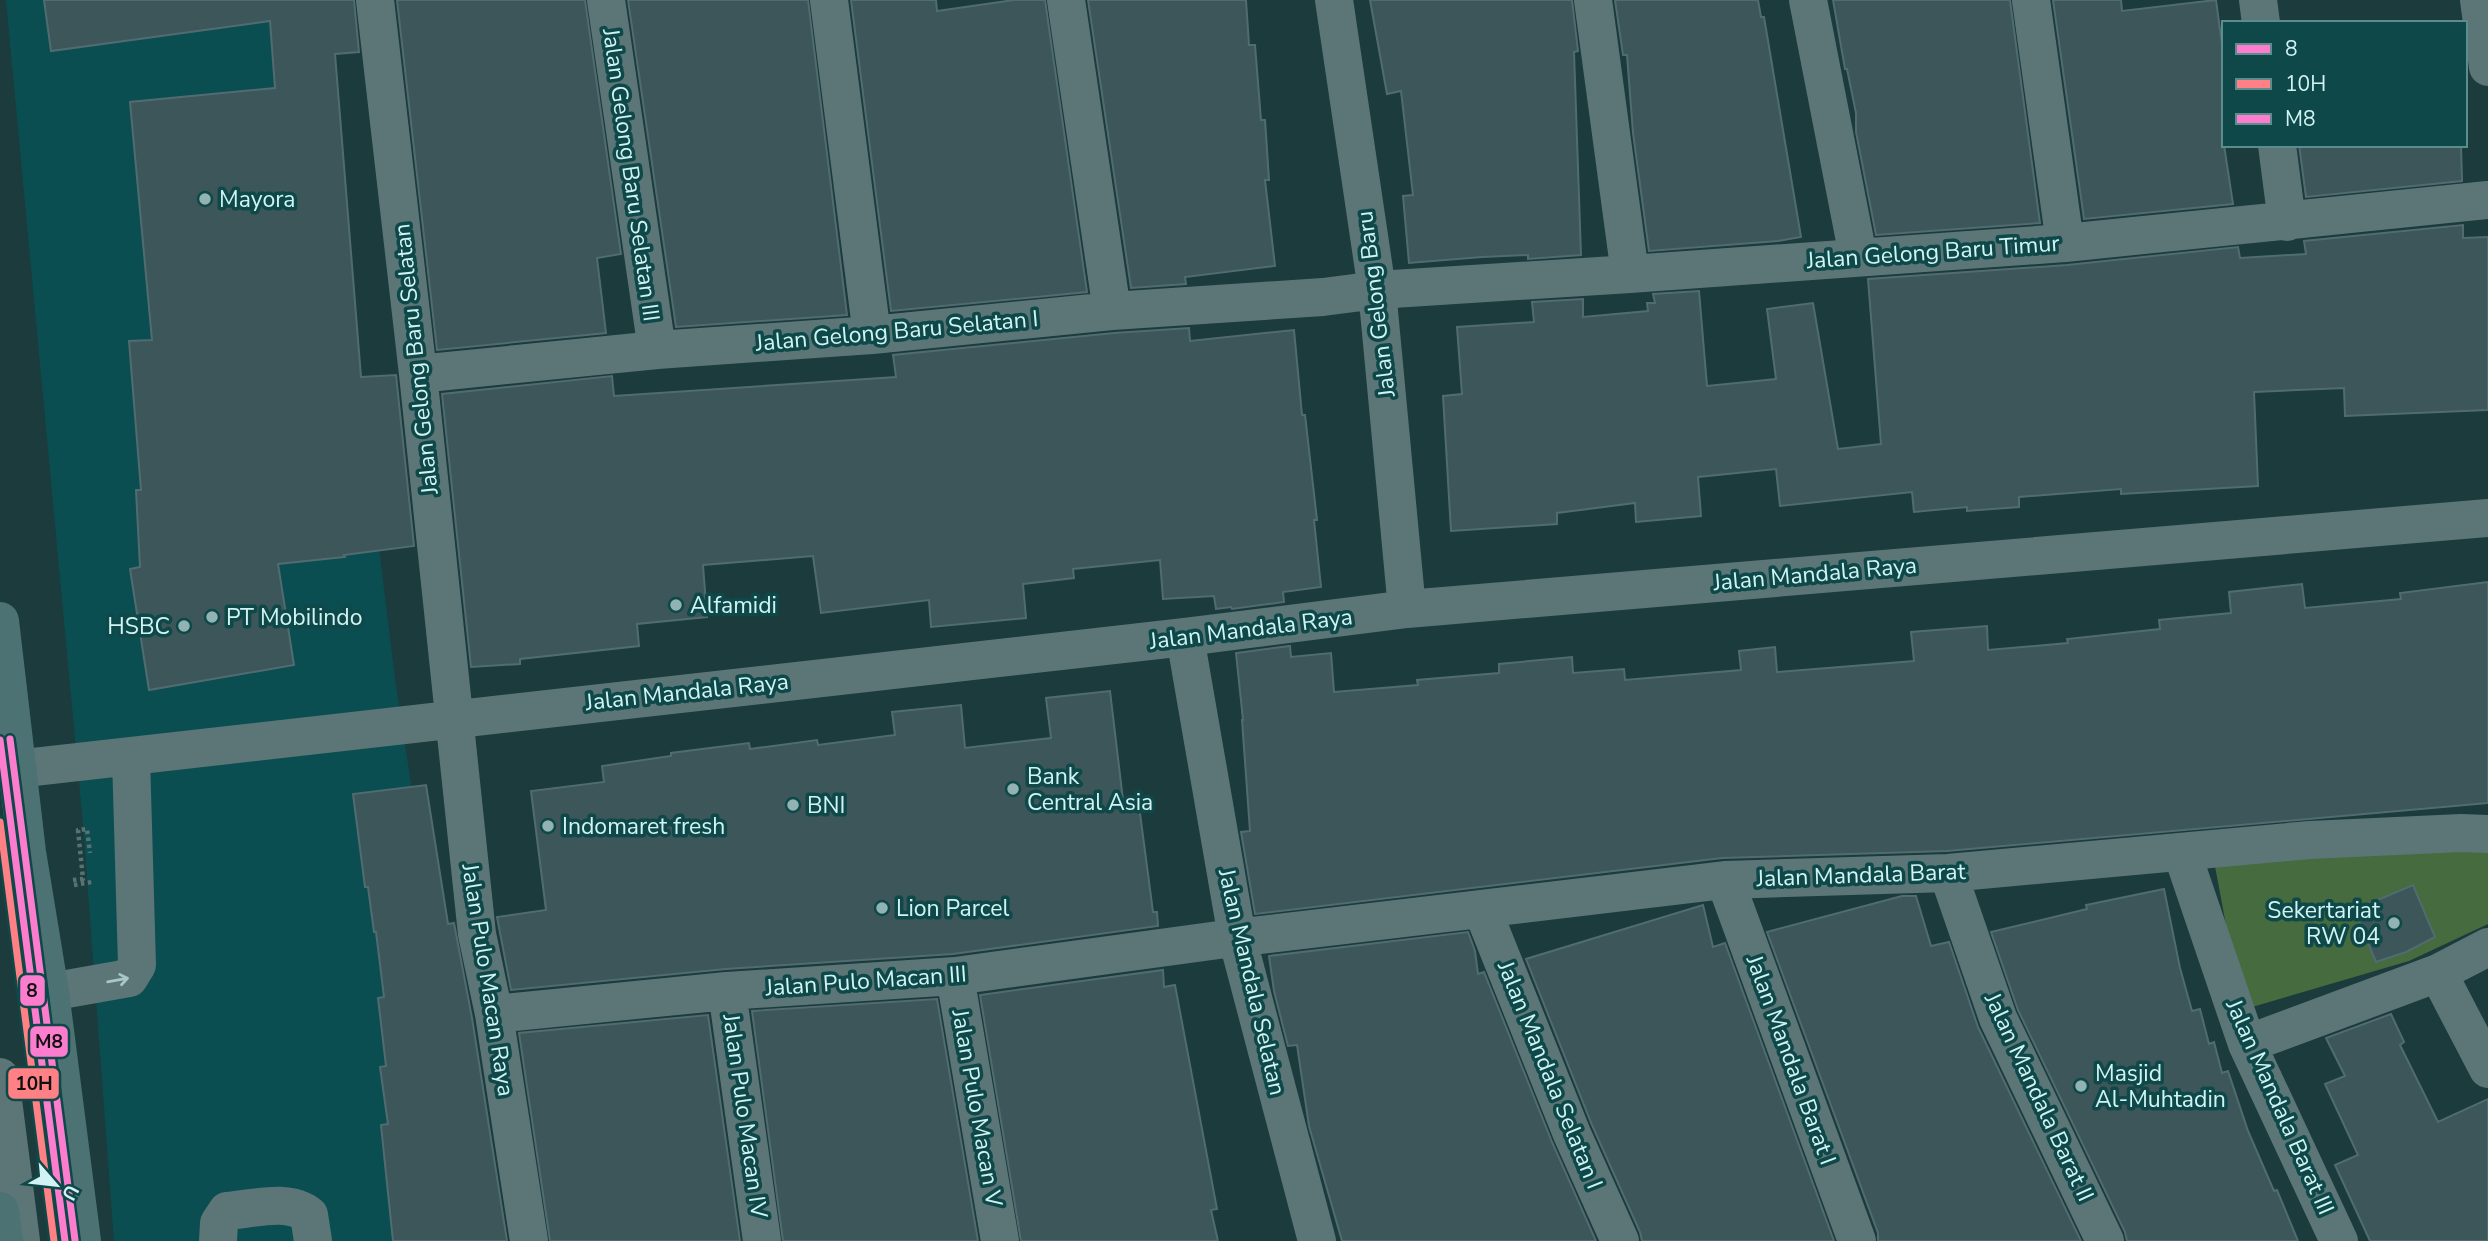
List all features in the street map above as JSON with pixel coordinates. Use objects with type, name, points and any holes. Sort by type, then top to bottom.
[{"type":"main road","points":[[0,621],[8,754],[50,992],[82,1241]]},
{"type":"main road","points":[[0,1212],[4,1241]]},
{"type":"street","name":"Jalan Gelong Baru Selatan","points":[[375,0],[454,718]]},
{"type":"street","name":"Jalan Gelong Baru Selatan III","points":[[606,0],[657,349]]},
{"type":"street","points":[[829,0],[872,335]]},
{"type":"street","points":[[1066,0],[1112,312]]},
{"type":"street","name":"Jalan Gelong Baru","points":[[1334,0],[1377,290],[1408,609]]},
{"type":"street","points":[[1593,0],[1630,274]]},
{"type":"street","points":[[1808,0],[1858,256]]},
{"type":"street","points":[[2031,0],[2066,243]]},
{"type":"street","points":[[2258,0],[2261,21]]},
{"type":"street","points":[[2479,0],[2488,66]]},
{"type":"street","points":[[2277,147],[2287,222]]},
{"type":"street","name":"Jalan Gelong Baru Timur","points":[[1377,290],[2066,243],[2488,200]]},
{"type":"street","name":"Jalan Gelong Baru Selatan I","points":[[418,374],[657,349],[872,335],[1112,312],[1323,297],[1377,290]]},
{"type":"street","name":"Jalan Mandala Raya","points":[[8,754],[131,757],[454,718],[1185,638],[1408,609],[2488,518]]},
{"type":"street","name":"Jalan Mandala Selatan","points":[[1185,638],[1237,937],[1317,1241]]},
{"type":"street","name":"Jalan Pulo Macan Raya","points":[[454,718],[477,934],[494,1014],[529,1241]]},
{"type":"street","points":[[8,754],[65,1241]]},
{"type":"street","points":[[50,992],[129,978],[135,972],[137,965],[131,757]]},
{"type":"street","name":"Jalan Mandala Barat","points":[[1237,937],[1725,880],[1948,873],[2310,840],[2488,834]]},
{"type":"street","name":"Jalan Mandala Barat III","points":[[2182,853],[2247,1044],[2339,1241]]},
{"type":"street","name":"Jalan Mandala Barat II","points":[[1948,873],[1998,1018],[2105,1241]]},
{"type":"street","name":"Jalan Mandala Barat I","points":[[1725,880],[1857,1241]]},
{"type":"street","name":"Jalan Mandala Selatan I","points":[[1482,909],[1572,1135],[1620,1241]]},
{"type":"street","name":"Jalan Pulo Macan III","points":[[494,1014],[727,991],[955,976],[1237,937]]},
{"type":"street","points":[[2247,1044],[2438,973],[2488,947]]},
{"type":"street","points":[[2438,973],[2488,1069]]},
{"type":"street","name":"Jalan Pulo Macan V","points":[[955,976],[1000,1241]]},
{"type":"street","name":"Jalan Pulo Macan IV","points":[[727,991],[762,1241]]},
{"type":"street","points":[[0,1077],[20,1241]]},
{"type":"street","points":[[218,1241],[219,1223],[227,1211],[283,1205],[300,1208],[309,1215],[313,1241]]},
{"type":"path","points":[[83,879],[78,830],[87,829],[90,856]]},
{"type":"path","points":[[91,869],[92,883]]},
{"type":"shaded area","points":[[6,0],[312,0],[395,679],[481,1241],[114,1241],[83,824]]},
{"type":"green space","points":[[2488,830],[2488,924],[2409,961],[2242,1010],[2214,861]]},
{"type":"building","points":[[44,0],[354,0],[359,52],[335,54],[361,377],[396,375],[414,546],[278,564],[294,665],[149,690],[130,569],[140,567],[136,490],[141,490],[129,341],[152,340],[130,102],[275,88],[270,21],[51,51]]},
{"type":"building","points":[[397,0],[585,0],[621,254],[597,258],[606,333],[437,350]]},
{"type":"building","points":[[628,0],[808,0],[847,315],[676,327]]},
{"type":"building","points":[[851,0],[936,0],[937,11],[1014,0],[1045,0],[1087,292],[891,311]]},
{"type":"building","points":[[1088,0],[1246,0],[1249,45],[1255,45],[1261,120],[1265,120],[1269,180],[1265,180],[1275,266],[1185,277],[1186,284],[1131,288]]},
{"type":"building","points":[[1370,0],[1572,0],[1578,51],[1574,52],[1581,255],[1528,259],[1528,255],[1482,257],[1409,263],[1403,196],[1413,195],[1401,91],[1387,94]]},
{"type":"building","points":[[1615,0],[1758,0],[1761,17],[1764,17],[1801,237],[1649,251],[1633,133],[1627,55],[1623,55]]},
{"type":"building","points":[[1833,0],[2010,0],[2040,223],[1876,235],[1856,132],[1856,113]]},
{"type":"building","points":[[2053,0],[2121,0],[2122,11],[2216,0],[2222,44],[2222,147],[2224,147],[2233,204],[2084,219]]},
{"type":"building","points":[[2299,147],[2461,147],[2462,181],[2306,197]]},
{"type":"building","points":[[2463,225],[2463,238],[2488,237],[2488,410],[2345,416],[2344,388],[2254,392],[2258,486],[2121,494],[2121,489],[2019,497],[2019,507],[1967,511],[1967,507],[1914,512],[1912,492],[1780,506],[1776,469],[1698,477],[1701,516],[1636,522],[1635,503],[1557,513],[1557,524],[1451,531],[1443,396],[1462,394],[1457,327],[1534,322],[1532,302],[1583,299],[1583,317],[1648,311],[1647,303],[1655,303],[1653,294],[1699,291],[1707,386],[1776,379],[1767,309],[1813,303],[1838,449],[1881,444],[1868,279],[2067,265],[2238,247],[2240,258],[2306,254],[2304,241]]},
{"type":"building","points":[[1189,328],[1190,341],[1294,330],[1302,415],[1305,415],[1317,520],[1314,520],[1321,587],[1283,592],[1284,602],[1216,609],[1214,596],[1163,599],[1160,560],[1073,569],[1074,578],[1023,584],[1026,618],[931,627],[929,600],[821,613],[813,556],[703,565],[707,617],[637,624],[639,646],[520,659],[520,664],[471,667],[442,394],[612,376],[614,396],[896,377],[893,355]]},
{"type":"building","points":[[2488,582],[2488,803],[1947,851],[1722,858],[1255,914],[1241,832],[1250,831],[1236,653],[1290,646],[1291,657],[1331,653],[1334,692],[1418,685],[1417,680],[1499,673],[1499,664],[1572,657],[1573,673],[1624,669],[1625,680],[1741,670],[1739,651],[1775,647],[1777,672],[1914,661],[1911,632],[1987,626],[1988,650],[2068,643],[2067,639],[2160,629],[2159,620],[2231,613],[2229,592],[2302,584],[2305,608],[2401,599],[2400,593]]},
{"type":"building","points":[[1110,691],[1123,800],[1138,798],[1153,912],[1157,912],[1158,926],[953,954],[726,969],[511,990],[497,917],[546,910],[531,791],[604,782],[602,766],[671,756],[671,753],[749,743],[750,749],[817,740],[818,745],[895,735],[892,712],[961,705],[965,748],[1051,738],[1046,698]]},
{"type":"building","points":[[426,785],[448,924],[454,923],[472,1018],[507,1241],[393,1241],[381,1125],[388,1124],[380,1067],[386,1066],[378,998],[384,997],[376,932],[368,887],[365,887],[353,794]]},
{"type":"building","name":"Sekertariat RW 04","points":[[2413,885],[2435,937],[2406,952],[2376,962],[2354,910]]},
{"type":"building","points":[[2164,889],[2192,1011],[2200,1009],[2209,1044],[2214,1042],[2222,1073],[2228,1071],[2248,1131],[2298,1241],[2127,1241],[2018,1010],[1991,932],[2087,909],[2086,905]]},
{"type":"building","points":[[1902,896],[1916,896],[1931,946],[1949,942],[1978,1027],[2081,1241],[1878,1241],[1878,1233],[1767,932]]},
{"type":"building","points":[[1703,905],[1713,947],[1725,943],[1834,1241],[1642,1241],[1592,1125],[1526,959]]},
{"type":"building","points":[[1468,932],[1475,951],[1478,974],[1484,972],[1552,1142],[1596,1241],[1342,1241],[1309,1126],[1297,1045],[1288,1046],[1274,991],[1269,956]]},
{"type":"building","points":[[1163,970],[1164,987],[1175,985],[1217,1209],[1211,1210],[1218,1241],[1021,1241],[980,995]]},
{"type":"building","points":[[937,999],[978,1241],[783,1241],[752,1011]]},
{"type":"building","points":[[2391,1014],[2404,1042],[2400,1045],[2438,1122],[2488,1099],[2488,1241],[2370,1241],[2335,1165],[2358,1155],[2325,1084],[2345,1076],[2326,1038]]},
{"type":"building","points":[[708,1015],[740,1241],[550,1241],[519,1033]]},
{"type":"transit line","name":"M8","points":[[10,739],[75,1240]]},
{"type":"transit line","name":"8","points":[[0,740],[65,1241]]},
{"type":"transit line","name":"10H","points":[[0,822],[54,1241]]},
{"type":"place","name":"Mayora","points":[[205,199]]},
{"type":"place","name":"Alfamidi","points":[[676,605]]},
{"type":"place","name":"PT Mobilindo","points":[[212,617]]},
{"type":"place","name":"HSBC","points":[[184,626]]},
{"type":"place","name":"Bank Central Asia","points":[[1013,789]]},
{"type":"place","name":"BNI","points":[[793,805]]},
{"type":"place","name":"Indomaret fresh","points":[[548,826]]},
{"type":"place","name":"Lion Parcel","points":[[882,908]]},
{"type":"place","name":"Sekertariat RW 04","points":[[2394,923]]},
{"type":"place","name":"Masjid Al-Muhtadin","points":[[2081,1086]]}]
